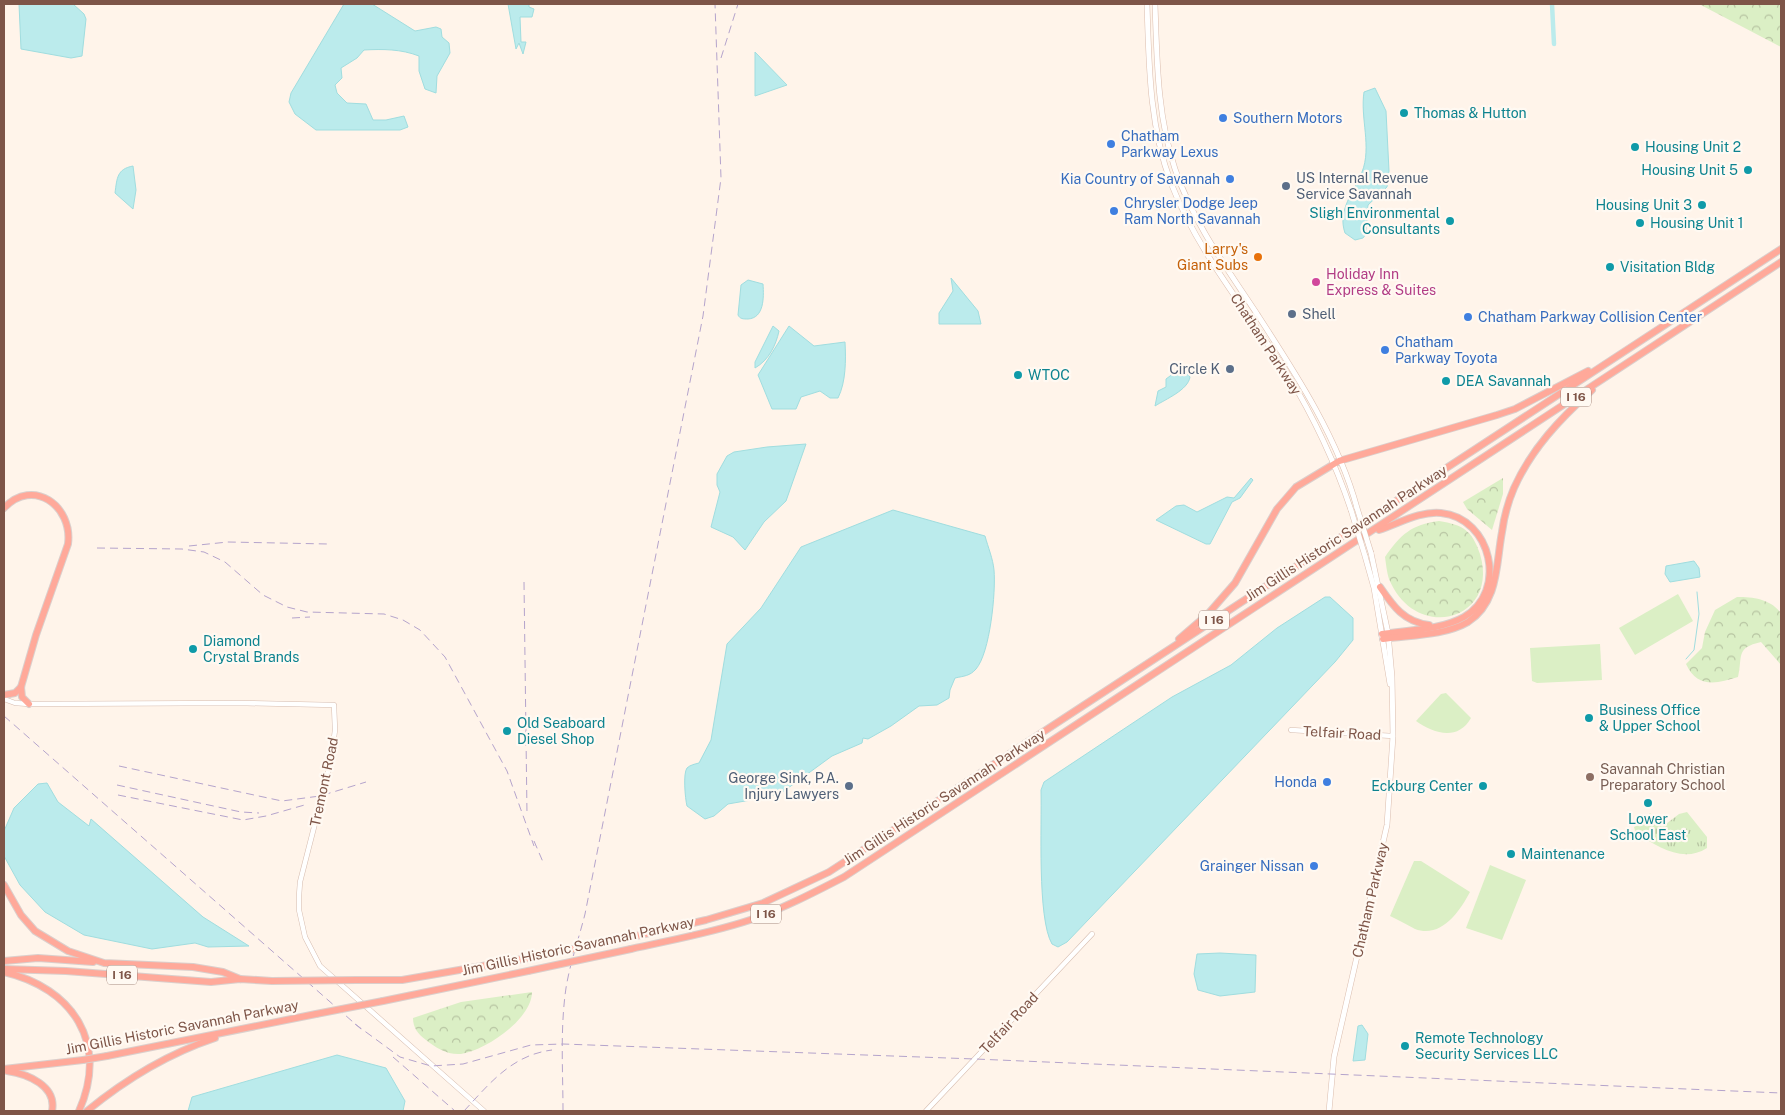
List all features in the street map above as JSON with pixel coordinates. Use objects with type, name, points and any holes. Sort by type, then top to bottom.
[{"type":"highway","name":"Jim Gillis Historic Savannah Parkway","points":[[4,970],[66,971],[203,981],[240,979],[272,981],[402,980],[623,939],[706,920],[756,905],[829,872],[1781,249]]},
{"type":"highway","name":"Jim Gillis Historic Savannah Parkway","points":[[4,1070],[107,1056],[631,949],[703,933],[750,919],[798,900],[844,877],[1781,262]]},
{"type":"highway","points":[[1153,660],[1223,599],[1244,569],[1284,500],[1296,487],[1336,462],[1506,412],[1610,360]]},
{"type":"highway","points":[[1385,636],[1450,629],[1468,622],[1480,611],[1492,591],[1505,516],[1522,472],[1537,447],[1556,425],[1609,375]]},
{"type":"highway","points":[[4,508],[24,496],[43,497],[51,501],[64,514],[69,528],[68,544],[36,635],[21,687],[22,697],[29,704]]},
{"type":"highway","points":[[1371,532],[1430,513],[1454,516],[1473,528],[1488,555],[1490,575],[1487,588],[1475,609],[1465,616],[1442,624],[1385,636]]},
{"type":"highway","points":[[1380,587],[1393,607],[1404,616],[1427,625],[1442,624]]},
{"type":"highway","points":[[4,695],[15,692],[21,687]]},
{"type":"highway","points":[[4,885],[21,915],[36,931],[68,951],[104,963]]},
{"type":"highway","points":[[4,961],[38,958],[104,963],[193,966],[223,972],[240,979]]},
{"type":"highway","points":[[4,970],[40,984],[67,1005],[76,1018],[85,1037],[91,1059],[88,1082],[79,1111]]},
{"type":"highway","points":[[87,1111],[131,1078],[164,1058],[241,1029]]},
{"type":"highway","points":[[4,1070],[24,1075],[41,1084],[52,1099],[52,1111]]},
{"type":"main road","name":"Chatham Parkway","points":[[1147,4],[1152,101],[1157,134],[1171,181],[1183,209],[1210,258],[1286,372],[1336,462]]},
{"type":"main road","name":"Chatham Parkway","points":[[1155,4],[1161,110],[1175,169],[1200,224],[1294,370],[1336,462],[1371,554],[1380,587],[1391,686],[1393,736],[1387,825],[1334,1056],[1329,1111]]},
{"type":"main road","name":"Chatham Parkway","points":[[1354,509],[1385,636]]},
{"type":"street","name":"Tremont Road","points":[[4,699],[15,703],[29,704],[238,703],[334,705],[335,730],[331,761],[300,882],[299,910],[305,937],[320,966],[484,1111]]},
{"type":"street","name":"Telfair Road","points":[[1291,730],[1393,736]]},
{"type":"street","name":"Telfair Road","points":[[926,1111],[1092,934]]},
{"type":"green space","points":[[1699,4],[1781,4],[1781,47]]},
{"type":"green space","points":[[1503,478],[1503,494],[1492,530],[1467,509],[1463,502]]},
{"type":"green space","points":[[1439,521],[1454,524],[1466,530],[1474,539],[1480,554],[1483,577],[1478,595],[1467,608],[1452,616],[1435,617],[1417,612],[1401,599],[1389,579],[1385,557],[1396,542],[1414,528]]},
{"type":"green space","points":[[1678,594],[1693,621],[1635,655],[1619,628]]},
{"type":"green space","points":[[1737,597],[1767,602],[1781,613],[1781,665],[1761,642],[1753,644],[1744,650],[1738,677],[1715,682],[1701,681],[1690,672],[1686,664],[1702,648],[1705,632],[1715,610]]},
{"type":"green space","points":[[1600,644],[1602,680],[1537,683],[1532,681],[1530,648]]},
{"type":"green space","points":[[1446,693],[1471,718],[1466,725],[1459,730],[1445,733],[1430,729],[1416,721],[1441,694]]},
{"type":"green space","points":[[1687,812],[1707,837],[1707,848],[1689,854],[1680,854],[1662,848],[1636,834],[1634,827],[1650,813],[1662,827],[1679,814]]},
{"type":"green space","points":[[1414,861],[1421,861],[1470,892],[1455,915],[1441,927],[1433,930],[1415,929],[1390,916]]},
{"type":"green space","points":[[1490,865],[1526,880],[1502,940],[1466,928]]},
{"type":"green space","points":[[532,992],[530,1002],[524,1013],[506,1032],[483,1046],[461,1054],[451,1053],[434,1046],[416,1030],[414,1025],[413,1018],[461,1002]]},
{"type":"water","points":[[19,4],[73,4],[84,14],[86,19],[82,56],[71,58],[21,49]]},
{"type":"water","points":[[344,4],[372,4],[415,31],[436,27],[441,29],[442,37],[449,43],[450,53],[437,76],[436,93],[425,89],[419,71],[419,56],[405,52],[364,50],[357,58],[341,68],[342,78],[335,85],[337,93],[347,103],[366,104],[373,120],[386,120],[404,116],[408,127],[400,130],[316,130],[295,114],[289,102],[291,93]]},
{"type":"water","points":[[508,4],[529,4],[529,7],[534,9],[532,17],[520,17],[521,42],[526,42],[523,54],[519,43],[516,49]]},
{"type":"water","points":[[755,52],[787,85],[755,96]]},
{"type":"water","points":[[1375,88],[1386,111],[1389,171],[1387,187],[1368,205],[1366,234],[1363,238],[1355,240],[1345,233],[1343,217],[1365,162],[1364,92]]},
{"type":"water","points":[[133,166],[136,190],[133,209],[115,193],[117,179],[121,172]]},
{"type":"water","points":[[951,278],[978,311],[981,324],[939,324],[939,313],[953,291]]},
{"type":"water","points":[[748,280],[763,284],[763,301],[757,315],[753,318],[743,319],[738,315],[741,285]]},
{"type":"water","points":[[773,326],[779,331],[774,347],[764,361],[755,368],[755,362]]},
{"type":"water","points":[[789,326],[814,346],[845,342],[844,378],[838,398],[830,398],[820,391],[801,397],[796,409],[772,409],[758,375]]},
{"type":"water","points":[[1182,367],[1190,377],[1188,382],[1176,394],[1155,406],[1158,391],[1166,387],[1166,379]]},
{"type":"water","points":[[806,444],[786,501],[764,522],[745,550],[733,537],[711,527],[720,492],[717,485],[717,474],[727,456],[734,452]]},
{"type":"water","points":[[1251,478],[1253,480],[1240,498],[1232,502],[1210,544],[1206,544],[1156,520],[1176,506],[1184,505],[1197,512],[1227,497],[1234,498]]},
{"type":"water","points":[[893,510],[985,536],[992,557],[994,592],[991,622],[981,661],[971,673],[955,678],[949,698],[937,705],[919,706],[891,726],[868,739],[863,738],[862,743],[832,756],[784,791],[768,797],[728,804],[714,816],[705,819],[687,806],[685,775],[687,768],[699,763],[711,740],[727,644],[761,608],[801,547]]},
{"type":"water","points":[[1694,561],[1699,568],[1700,577],[1670,582],[1665,574],[1666,566]]},
{"type":"water","points":[[1325,597],[1330,597],[1353,618],[1353,640],[1335,662],[1067,942],[1058,947],[1052,944],[1047,931],[1042,893],[1041,790],[1044,782],[1172,697],[1231,665],[1277,628]]},
{"type":"water","points":[[47,783],[58,802],[89,826],[91,819],[203,917],[249,946],[208,947],[195,943],[152,949],[84,935],[45,912],[20,885],[4,856],[4,831],[14,808],[38,784]]},
{"type":"water","points":[[1197,954],[1256,955],[1255,992],[1220,996],[1198,990],[1194,974]]},
{"type":"water","points":[[1362,1025],[1368,1034],[1365,1060],[1353,1061],[1358,1026]]},
{"type":"water","points":[[337,1055],[386,1068],[405,1101],[403,1111],[188,1111],[192,1097]]},
{"type":"waterway","points":[[1552,4],[1554,44]]},
{"type":"waterway","points":[[1686,659],[1694,650],[1699,614],[1697,592]]},
{"type":"railway","points":[[563,1111],[562,1034],[566,988],[585,914],[703,316],[721,178],[715,4]]},
{"type":"railway","points":[[721,58],[738,4]]},
{"type":"railway","points":[[189,546],[228,542],[328,544]]},
{"type":"railway","points":[[97,548],[182,549],[204,552],[225,562],[263,595],[287,607],[307,612],[384,614],[403,620],[420,630],[445,657],[507,771],[534,846]]},
{"type":"railway","points":[[524,582],[527,814]]},
{"type":"railway","points":[[292,618],[310,617]]},
{"type":"railway","points":[[4,716],[361,1029]]},
{"type":"railway","points":[[119,766],[282,801],[320,796],[366,782]]},
{"type":"railway","points":[[117,785],[241,812],[259,813]]},
{"type":"railway","points":[[118,795],[243,820],[266,816],[308,804]]},
{"type":"railway","points":[[534,841],[543,862]]},
{"type":"railway","points":[[355,1024],[400,1057],[431,1066],[463,1064],[531,1045],[563,1044],[975,1059],[1781,1093]]},
{"type":"railway","points":[[464,1111],[493,1081],[513,1064],[538,1053],[552,1050]]},
{"type":"railway","points":[[393,1057],[455,1111]]},
{"type":"place","name":"Thomas & Hutton","points":[[1404,113]]},
{"type":"place","name":"Southern Motors","points":[[1223,118]]},
{"type":"place","name":"Chatham Parkway Lexus","points":[[1111,144]]},
{"type":"place","name":"Housing Unit 2","points":[[1635,147]]},
{"type":"place","name":"Housing Unit 5","points":[[1748,170]]},
{"type":"place","name":"Kia Country of Savannah","points":[[1230,179]]},
{"type":"place","name":"US Internal Revenue Service Savannah","points":[[1286,186]]},
{"type":"place","name":"Housing Unit 3","points":[[1702,205]]},
{"type":"place","name":"Chrysler Dodge Jeep Ram North Savannah","points":[[1114,211]]},
{"type":"place","name":"Sligh Environmental Consultants","points":[[1450,221]]},
{"type":"place","name":"Housing Unit 1","points":[[1640,223]]},
{"type":"place","name":"Larry's Giant Subs","points":[[1258,257]]},
{"type":"place","name":"Visitation Bldg","points":[[1610,267]]},
{"type":"place","name":"Holiday Inn Express & Suites","points":[[1316,282]]},
{"type":"place","name":"Shell","points":[[1292,314]]},
{"type":"place","name":"Chatham Parkway Collision Center","points":[[1468,317]]},
{"type":"place","name":"Chatham Parkway Toyota","points":[[1385,350]]},
{"type":"place","name":"Circle K","points":[[1230,369]]},
{"type":"place","name":"WTOC","points":[[1018,375]]},
{"type":"place","name":"DEA Savannah","points":[[1446,381]]},
{"type":"place","name":"Diamond Crystal Brands","points":[[193,649]]},
{"type":"place","name":"Business Office & Upper School","points":[[1589,718]]},
{"type":"place","name":"Old Seaboard Diesel Shop","points":[[507,731]]},
{"type":"place","name":"Savannah Christian Preparatory School","points":[[1590,777]]},
{"type":"place","name":"Honda","points":[[1327,782]]},
{"type":"place","name":"George Sink, P.A. Injury Lawyers","points":[[849,786]]},
{"type":"place","name":"Eckburg Center","points":[[1483,786]]},
{"type":"place","name":"Lower School East","points":[[1648,803]]},
{"type":"place","name":"Maintenance","points":[[1511,854]]},
{"type":"place","name":"Grainger Nissan","points":[[1314,866]]},
{"type":"place","name":"Remote Technology Security Services LLC","points":[[1405,1046]]}]
